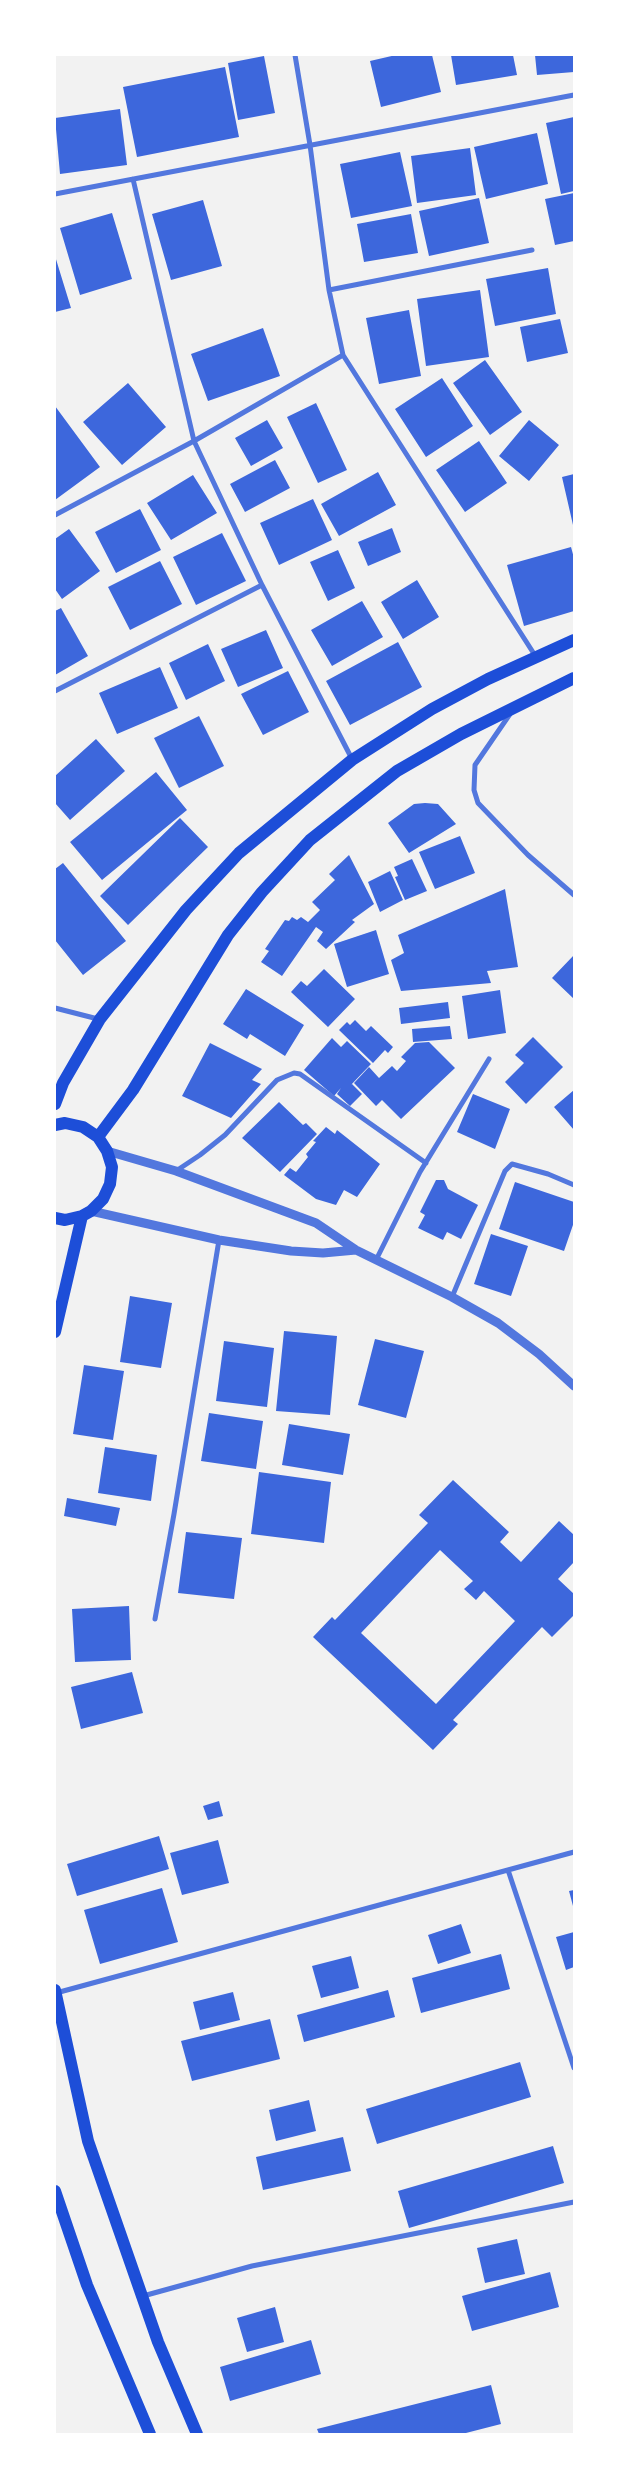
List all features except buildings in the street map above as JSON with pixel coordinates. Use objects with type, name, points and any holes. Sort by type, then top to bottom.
[{"type":"main road","points":[[55,1104],[63,1083],[100,1019],[186,910],[239,853],[352,760],[432,709],[574,640]]},
{"type":"main road","points":[[98,1138],[133,1090],[228,935],[262,892],[310,840],[397,771],[461,734],[574,678]]},
{"type":"main road","points":[[55,1125],[65,1123],[83,1127],[98,1138],[107,1151],[112,1167],[110,1184],[103,1199],[87,1213],[65,1220],[55,1218]]},
{"type":"main road","points":[[55,1332],[87,1213]]},
{"type":"main road","points":[[55,1992],[88,2140],[158,2342],[197,2434]]},
{"type":"main road","points":[[55,2191],[91,2294],[150,2434]]},
{"type":"street","points":[[295,55],[310,145],[329,290],[343,355],[536,657]]},
{"type":"street","points":[[55,194],[574,95]]},
{"type":"street","points":[[134,179],[194,441],[262,585],[352,760]]},
{"type":"street","points":[[329,290],[532,250]]},
{"type":"street","points":[[55,515],[194,441],[343,355]]},
{"type":"street","points":[[55,691],[262,585]]},
{"type":"street","points":[[515,707],[475,765],[473,777],[478,803],[528,855],[574,895]]},
{"type":"street","points":[[55,1008],[100,1019]]},
{"type":"street","points":[[376,1260],[426,1163],[489,1058]]},
{"type":"street","points":[[176,1171],[225,1135],[277,1080],[294,1073],[300,1074],[426,1163]]},
{"type":"street","points":[[107,1151],[176,1171],[316,1223],[356,1250],[498,1322],[539,1354],[574,1386]]},
{"type":"street","points":[[452,1297],[505,1171],[512,1164],[548,1174],[574,1185]]},
{"type":"street","points":[[87,1213],[219,1240],[291,1251],[323,1253],[356,1250]]},
{"type":"street","points":[[154,1619],[174,1514],[219,1240]]},
{"type":"street","points":[[55,1992],[574,1852]]},
{"type":"street","points":[[508,1870],[574,2068]]},
{"type":"street","points":[[143,2296],[252,2266],[574,2202]]}]
